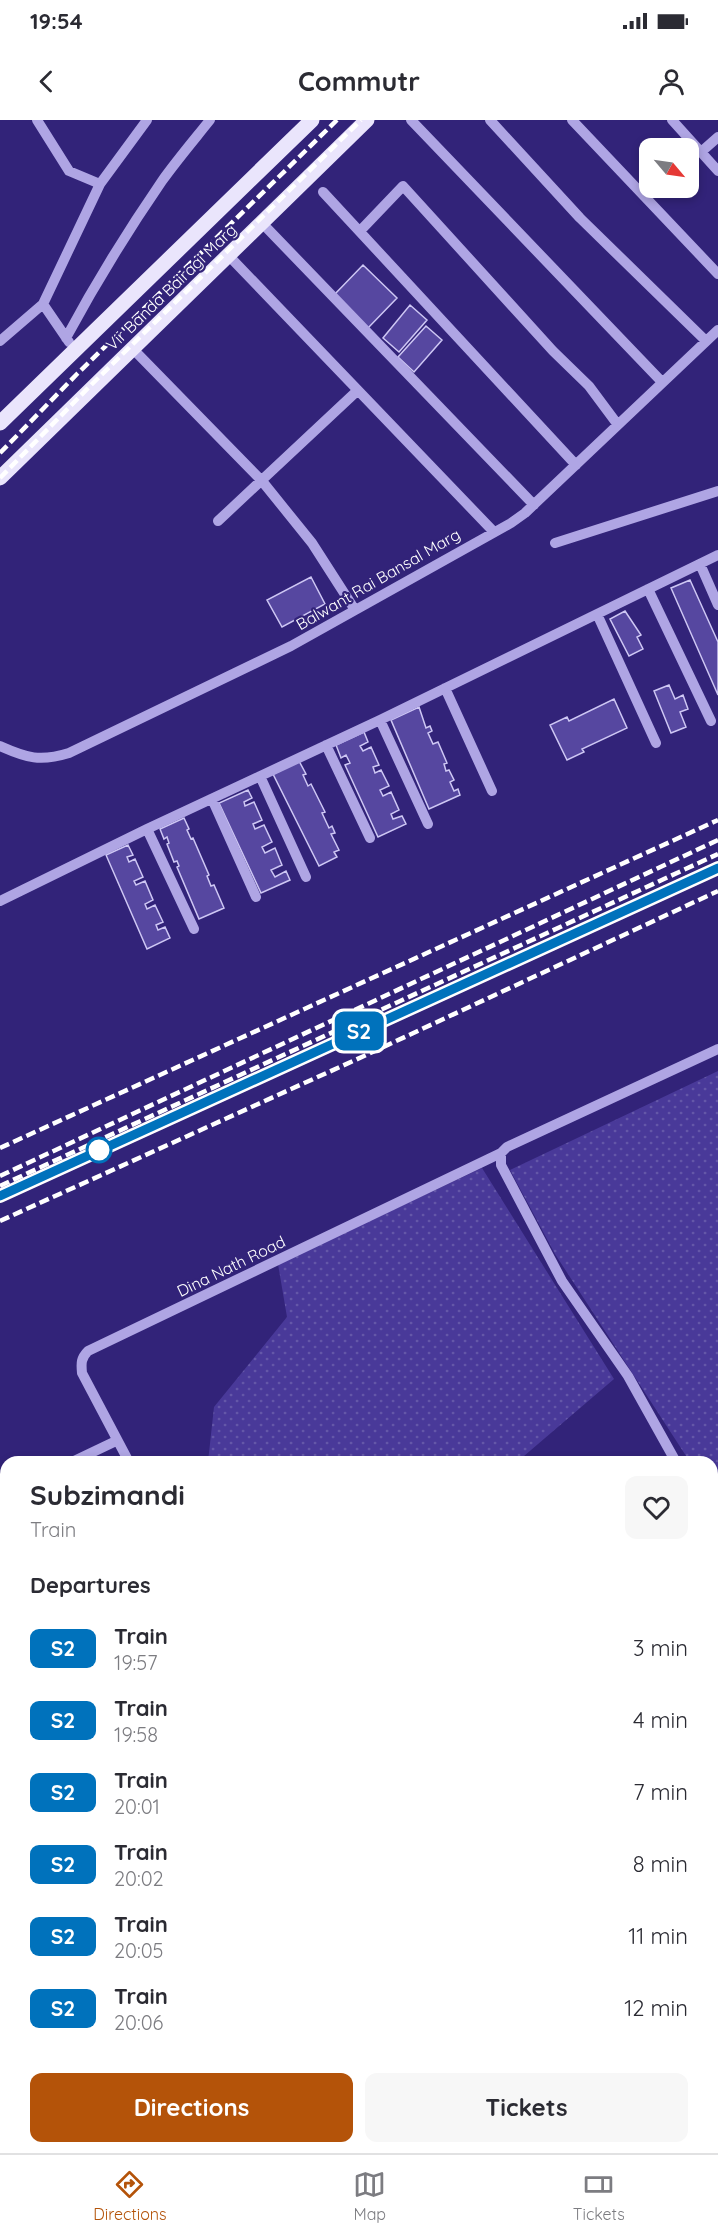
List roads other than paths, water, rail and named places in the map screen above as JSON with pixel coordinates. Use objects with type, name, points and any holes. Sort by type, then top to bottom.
[{"type":"main road","name":"Vir Banda Bairagi Marg","points":[[0,423],[70,344],[312,120]]},
{"type":"main road","name":"Vir Banda Bairagi Marg","points":[[0,478],[367,120]]},
{"type":"street","points":[[37,120],[69,171],[100,184]]},
{"type":"street","points":[[0,341],[43,304],[100,184],[147,120]]},
{"type":"street","points":[[70,344],[101,274],[164,179],[210,120]]},
{"type":"street","points":[[411,120],[662,382]]},
{"type":"street","points":[[490,120],[580,218],[714,335]]},
{"type":"street","points":[[572,120],[718,274]]},
{"type":"street","points":[[672,120],[718,171]]},
{"type":"street","points":[[701,152],[718,137]]},
{"type":"street","points":[[360,231],[403,186],[553,351],[589,386],[618,425]]},
{"type":"street","points":[[323,192],[576,465]]},
{"type":"street","points":[[262,224],[534,505]]},
{"type":"street","points":[[229,255],[357,391],[494,531]]},
{"type":"street","points":[[43,304],[70,344]]},
{"type":"street","name":"Balwant Rai Bansal Marg","points":[[0,746],[27,758],[40,759],[69,753],[291,646],[511,523],[534,505],[714,335]]},
{"type":"street","points":[[133,349],[262,482],[312,543],[355,610]]},
{"type":"street","points":[[218,521],[357,391]]},
{"type":"street","points":[[555,543],[718,491]]},
{"type":"street","points":[[0,901],[380,720],[718,555]]},
{"type":"street","points":[[700,564],[718,604]]},
{"type":"street","points":[[648,590],[711,721]]},
{"type":"street","points":[[597,614],[656,743]]},
{"type":"street","points":[[445,688],[492,791]]},
{"type":"street","points":[[380,720],[428,824]]},
{"type":"street","points":[[326,745],[369,838]]},
{"type":"street","points":[[260,776],[306,877]]},
{"type":"street","points":[[212,799],[256,897]]},
{"type":"street","points":[[147,829],[194,929]]},
{"type":"street","name":"Dina Nath Road","points":[[125,1456],[82,1373],[83,1356],[88,1351],[501,1153],[507,1147],[718,1049]]},
{"type":"street","points":[[501,1153],[501,1165],[562,1281],[628,1376],[673,1456]]},
{"type":"street","points":[[85,1456],[116,1441]]},
{"type":"railway","points":[[0,453],[77,374],[337,120]]},
{"type":"railway","points":[[0,478],[90,386],[361,120]]},
{"type":"railway","points":[[0,1148],[718,820]]},
{"type":"railway","points":[[0,1176],[718,840]]},
{"type":"railway","points":[[0,1186],[718,854]]},
{"type":"railway","points":[[0,1196],[718,868]]},
{"type":"railway","points":[[0,1221],[364,1056],[718,891]]},
{"type":"train","name":"S2","points":[[0,1196],[718,868]]}]
